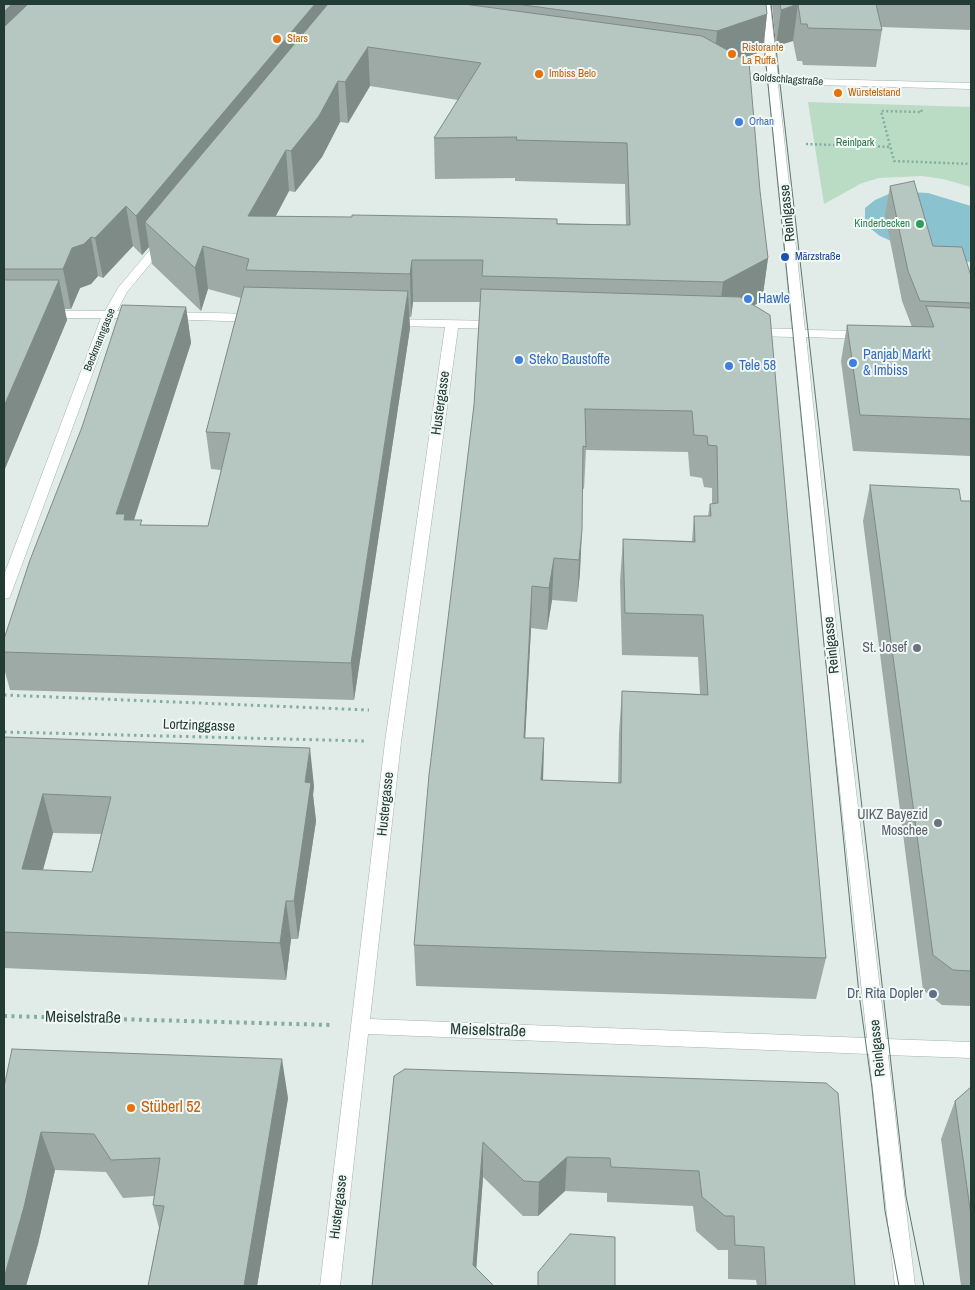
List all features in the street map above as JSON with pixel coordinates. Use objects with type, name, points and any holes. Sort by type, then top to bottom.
[{"type":"street","name":"Reinlgasse","points":[[765,4],[830,625],[905,1286]]},
{"type":"street","name":"Goldschlagstraße","points":[[719,73],[774,81],[971,86]]},
{"type":"street","name":"Beckmanngasse","points":[[4,594],[108,316],[122,291],[172,230]]},
{"type":"street","points":[[4,314],[266,319]]},
{"type":"street","points":[[374,322],[512,325]]},
{"type":"street","name":"Hustergasse","points":[[330,1286],[393,742],[452,324]]},
{"type":"street","points":[[741,332],[877,335]]},
{"type":"street","name":"Meiselstraße","points":[[361,1026],[971,1050]]},
{"type":"path","points":[[907,112],[881,112],[894,161],[971,164]]},
{"type":"path","points":[[780,142],[891,147]]},
{"type":"path","points":[[4,695],[398,711]]},
{"type":"path","name":"Lortzinggasse","points":[[4,732],[393,742]]},
{"type":"path","name":"Meiselstraße","points":[[4,1016],[361,1026]]},
{"type":"green space","name":"Reinlpark","points":[[808,102],[971,107],[971,187],[943,179],[922,176],[879,178],[862,183],[824,204]]},
{"type":"water","name":"Kinderbecken","points":[[908,192],[928,193],[971,206],[971,262],[913,251],[880,236],[871,229],[865,219],[865,208],[875,200],[889,194]]},
{"type":"building","points":[[4,4],[12,4],[4,12]]},
{"type":"building","points":[[28,4],[315,4],[136,216],[126,206],[95,238],[91,237],[84,244],[72,248],[63,269],[4,269],[4,27]]},
{"type":"building","points":[[328,4],[464,4],[702,36],[749,62],[768,258],[723,282],[482,276],[483,260],[412,260],[410,274],[246,270],[249,259],[203,246],[195,268],[145,222]],"holes":[[[368,47],[481,63],[434,138],[517,137],[516,140],[627,143],[630,225],[557,224],[557,219],[475,217],[248,216],[286,150],[291,151],[319,116],[338,81],[345,82]]]},
{"type":"building","points":[[516,4],[766,4],[767,14],[717,31]]},
{"type":"building","points":[[780,4],[798,4],[781,10]]},
{"type":"building","points":[[798,4],[876,4],[882,30],[808,28],[807,24],[801,24]]},
{"type":"building","points":[[914,181],[933,246],[962,247],[971,276],[971,303],[920,301],[908,271],[890,186]]},
{"type":"building","points":[[4,280],[59,280],[4,406]]},
{"type":"building","points":[[244,287],[408,291],[351,663],[4,652],[4,639],[30,560],[82,427],[122,305],[186,307],[116,514],[125,514],[124,520],[142,520],[140,525],[208,526],[230,433],[206,432]]},
{"type":"building","points":[[481,289],[740,297],[770,315],[826,958],[414,945],[429,775],[474,405]],"holes":[[[585,409],[692,411],[694,435],[707,436],[708,445],[717,446],[718,503],[710,504],[711,516],[694,516],[695,542],[623,539],[625,613],[703,615],[708,695],[622,691],[621,783],[541,780],[544,738],[524,738],[532,586],[549,588],[554,558],[579,560],[582,530],[583,446],[586,447]]]},
{"type":"building","points":[[926,306],[971,308],[971,419],[860,415],[847,325],[934,327]]},
{"type":"building","points":[[870,485],[959,489],[961,501],[971,501],[971,971],[953,970],[933,955]]},
{"type":"building","points":[[4,737],[310,748],[305,782],[311,783],[294,901],[286,901],[280,943],[4,932]],"holes":[[[43,794],[111,797],[92,872],[22,869]]]},
{"type":"building","points":[[12,1049],[282,1059],[244,1286],[148,1286],[164,1206],[153,1205],[160,1158],[111,1160],[94,1134],[41,1132],[24,1207],[4,1278],[4,1087]]},
{"type":"building","points":[[405,1069],[826,1083],[838,1093],[855,1286],[766,1286],[764,1247],[735,1245],[734,1216],[725,1216],[702,1197],[699,1171],[611,1167],[610,1158],[567,1157],[539,1182],[524,1181],[483,1142],[473,1265],[494,1286],[372,1286],[394,1076]]},
{"type":"building","points":[[971,1087],[971,1216],[955,1101]]},
{"type":"building","points":[[570,1234],[615,1237],[615,1286],[538,1286],[538,1272]]},
{"type":"tram line","points":[[760,4],[859,994],[872,1088],[885,1211],[899,1286]]},
{"type":"tram line","points":[[771,4],[906,1196],[924,1286]]},
{"type":"place","name":"Stars","points":[[277,39]]},
{"type":"place","name":"Ristorante La Ruffa","points":[[732,54]]},
{"type":"place","name":"Imbiss Belo","points":[[539,74]]},
{"type":"place","name":"Würstelstand","points":[[838,93]]},
{"type":"place","name":"Orhan","points":[[739,122]]},
{"type":"place","name":"Kinderbecken","points":[[920,224]]},
{"type":"place","name":"Märzstraße","points":[[785,257]]},
{"type":"place","name":"Hawle","points":[[748,299]]},
{"type":"place","name":"Steko Baustoffe","points":[[519,360]]},
{"type":"place","name":"Panjab Markt & Imbiss","points":[[853,363]]},
{"type":"place","name":"Tele 58","points":[[729,366]]},
{"type":"place","name":"St. Josef","points":[[917,648]]},
{"type":"place","name":"UIKZ Bayezid Moschee","points":[[938,823]]},
{"type":"place","name":"Dr. Rita Dopler","points":[[933,994]]},
{"type":"place","name":"Stüberl 52","points":[[131,1108]]}]
